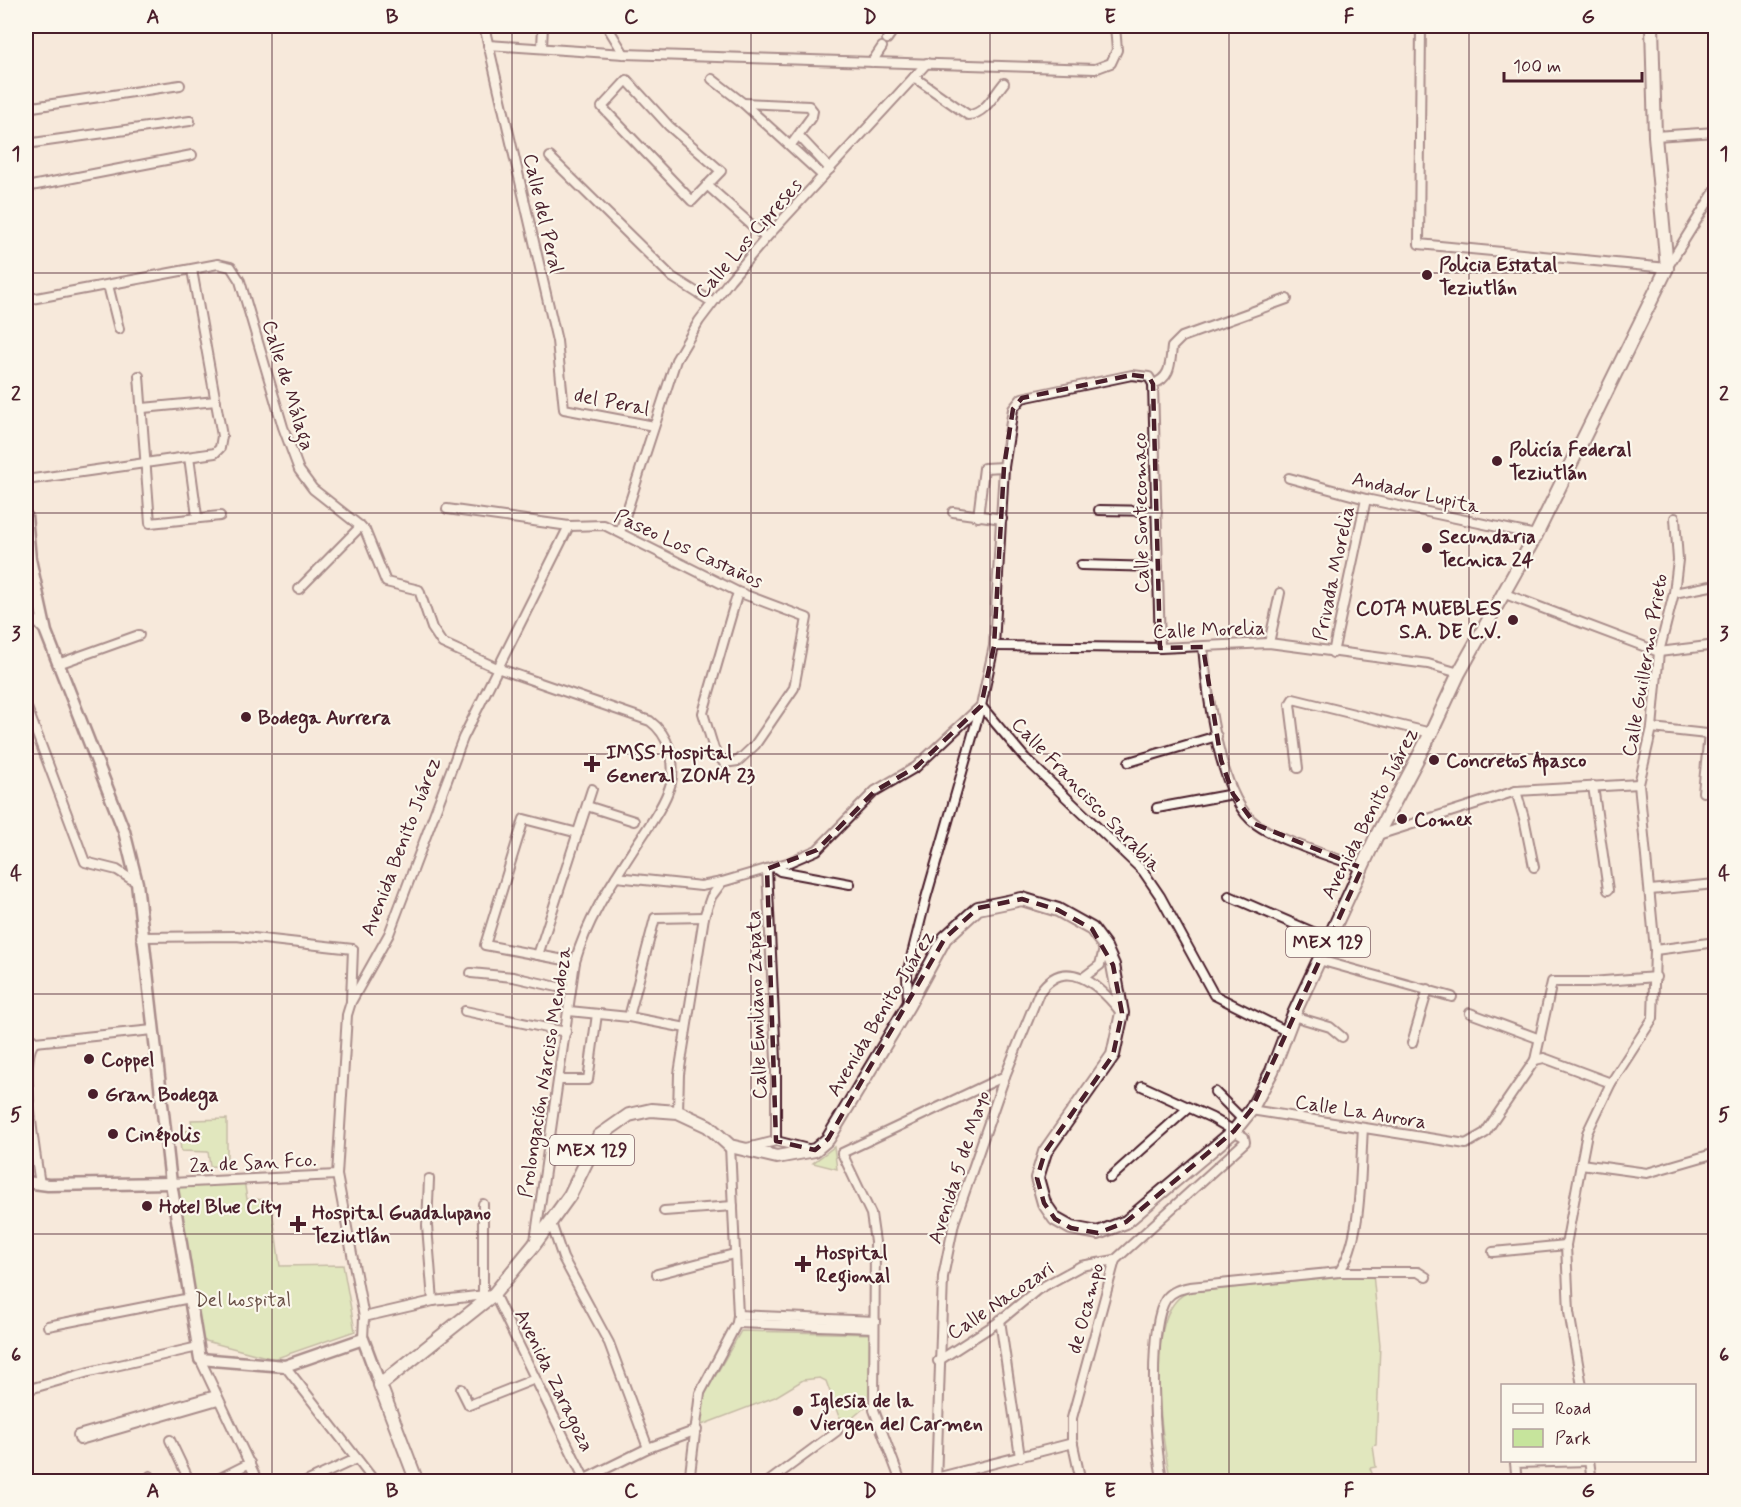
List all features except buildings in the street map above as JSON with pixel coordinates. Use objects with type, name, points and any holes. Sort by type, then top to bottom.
[{"type":"main road","points":[[1652,26],[1654,136],[1667,268]]},
{"type":"main road","name":"Avenida Benito Juárez","points":[[814,1150],[828,1138],[908,1006],[945,938],[978,908],[1022,899],[1058,910],[1092,929],[1104,945],[1113,964],[1122,1013],[1113,1055],[1045,1152],[1037,1178],[1044,1203],[1055,1219],[1071,1228],[1098,1233],[1126,1222],[1234,1131],[1247,1115],[1272,1071],[1286,1031],[1377,835],[1431,733],[1459,673],[1536,535],[1667,268]]},
{"type":"main road","points":[[26,516],[28,559],[46,632],[124,831],[137,883],[141,937],[171,1183],[200,1359],[280,1366],[363,1340],[415,1481]]},
{"type":"main road","name":"MEX 129","points":[[380,1385],[486,1297],[534,1245],[570,1195],[599,1136],[629,1115],[651,1110],[678,1112],[708,1126],[737,1147]]},
{"type":"main road","points":[[737,1147],[777,1156],[814,1150]]},
{"type":"main road","points":[[26,1182],[40,1184],[171,1183]]},
{"type":"street","name":"Calle del Peral","points":[[484,26],[556,341],[564,409]]},
{"type":"street","points":[[542,47],[543,26]]},
{"type":"street","points":[[607,26],[624,54]]},
{"type":"street","points":[[887,39],[896,26]]},
{"type":"street","points":[[488,45],[624,54],[1095,69],[1111,63],[1117,50],[1115,26]]},
{"type":"street","points":[[1421,26],[1419,244],[1667,268],[1716,189]]},
{"type":"street","points":[[872,62],[882,47]]},
{"type":"street","name":"Calle Los Cipreses","points":[[620,532],[676,360],[712,302],[766,238],[927,63]]},
{"type":"street","points":[[914,76],[968,115],[974,115],[982,110],[1004,83]]},
{"type":"street","points":[[712,79],[743,102],[823,176]]},
{"type":"street","points":[[627,80],[669,126],[721,171],[707,185],[692,201],[602,107],[627,80]]},
{"type":"street","points":[[26,108],[180,85]]},
{"type":"street","points":[[743,102],[809,106],[813,111],[812,116],[791,145]]},
{"type":"street","points":[[26,144],[190,121]]},
{"type":"street","points":[[1654,136],[1716,132]]},
{"type":"street","points":[[799,136],[830,169]]},
{"type":"street","points":[[26,187],[192,155]]},
{"type":"street","points":[[550,157],[672,278],[712,302]]},
{"type":"street","points":[[707,185],[766,238]]},
{"type":"street","name":"Calle de Málaga","points":[[192,270],[218,264],[231,267],[240,281],[283,427],[299,470],[313,489],[361,526],[368,536],[386,582],[419,591],[432,628],[442,643],[497,668]]},
{"type":"street","points":[[26,300],[192,270],[222,436],[220,448],[215,453],[26,480]]},
{"type":"street","points":[[108,285],[119,329]]},
{"type":"street","points":[[908,1006],[908,974],[915,942],[981,706],[994,646],[1004,467],[1013,410],[1022,398],[1132,375],[1151,381],[1163,381],[1169,372],[1172,347],[1182,338],[1287,298]]},
{"type":"street","points":[[139,376],[150,523],[197,516],[220,516]]},
{"type":"street","name":"Calle Sontecomaco","points":[[1151,381],[1160,648]]},
{"type":"street","points":[[143,408],[216,401]]},
{"type":"street","name":"del Peral","points":[[564,409],[654,426]]},
{"type":"street","points":[[189,457],[197,516]]},
{"type":"street","points":[[978,517],[984,468],[1004,467]]},
{"type":"street","name":"Andador Lupita","points":[[1289,478],[1366,499],[1536,535]]},
{"type":"street","name":"Privada Morelia","points":[[1333,653],[1366,499]]},
{"type":"street","name":"Paseo Los Castaños","points":[[447,508],[569,526],[604,525],[738,592],[807,618],[794,688],[755,745],[738,761],[724,763],[714,749],[703,713],[738,592]]},
{"type":"street","points":[[1099,510],[1157,511]]},
{"type":"street","points":[[953,512],[1002,519]]},
{"type":"street","name":"Calle Guillermo Prieto","points":[[1582,1384],[1569,1312],[1566,1245],[1587,1132],[1611,1083],[1653,1018],[1656,977],[1640,783],[1652,728],[1659,652],[1674,594],[1678,560],[1675,518]]},
{"type":"street","points":[[299,589],[361,526]]},
{"type":"street","name":"Avenida Benito Juárez","points":[[363,1340],[364,1317],[337,1175],[347,1015],[351,1002],[389,934],[463,738],[569,526]]},
{"type":"street","points":[[1081,565],[1158,567]]},
{"type":"street","points":[[1674,594],[1716,585]]},
{"type":"street","points":[[1269,643],[1280,593]]},
{"type":"street","points":[[1505,594],[1659,652],[1716,645]]},
{"type":"street","points":[[26,611],[46,632]]},
{"type":"street","points":[[58,664],[139,635]]},
{"type":"street","name":"Calle Morelia","points":[[994,646],[1160,648],[1269,643],[1428,664],[1459,673]]},
{"type":"street","points":[[1203,647],[1206,684],[1233,794],[1255,824],[1362,868]]},
{"type":"street","name":"Prolongación Narciso Mendoza","points":[[497,668],[650,721],[667,739],[673,766],[670,785],[652,821],[582,936],[575,962],[534,1245]]},
{"type":"street","points":[[1298,768],[1290,704],[1293,699],[1431,733]]},
{"type":"street","points":[[26,705],[85,862],[117,870],[137,883]]},
{"type":"street","points":[[616,878],[701,886],[770,868],[817,850],[875,791],[916,767],[981,706]]},
{"type":"street","name":"Calle Francisco Sarabia","points":[[981,706],[1025,758],[1143,872],[1160,896],[1214,995],[1286,1031]]},
{"type":"street","points":[[1652,728],[1712,735],[1704,792]]},
{"type":"street","points":[[1129,762],[1217,736]]},
{"type":"street","points":[[1377,835],[1516,792],[1640,783]]},
{"type":"street","points":[[1593,786],[1608,890]]},
{"type":"street","points":[[538,955],[592,789]]},
{"type":"street","points":[[1516,792],[1534,867]]},
{"type":"street","points":[[1156,808],[1233,794]]},
{"type":"street","points":[[587,806],[634,822]]},
{"type":"street","points":[[575,962],[485,945],[524,819],[578,833]]},
{"type":"street","points":[[770,868],[850,884]]},
{"type":"street","name":"Calle Emiliano Zapata","points":[[770,868],[776,1141]]},
{"type":"street","points":[[678,1112],[679,1074],[704,917],[711,897],[722,882]]},
{"type":"street","points":[[1650,890],[1716,884]]},
{"type":"street","points":[[1229,896],[1329,939]]},
{"type":"street","points":[[629,1017],[655,918],[704,917]]},
{"type":"street","points":[[141,937],[236,936],[352,949],[351,1002]]},
{"type":"street","points":[[1654,950],[1716,942]]},
{"type":"street","points":[[1104,945],[1100,965],[1083,976],[1103,990],[1122,1013]]},
{"type":"street","points":[[1319,960],[1452,997]]},
{"type":"street","points":[[471,973],[513,977],[571,990]]},
{"type":"street","name":"Avenida 5 de Mayo","points":[[936,1478],[938,1360],[943,1277],[954,1223],[1005,1076],[1043,987],[1059,977],[1072,974],[1083,976]]},
{"type":"street","points":[[1611,1083],[1544,1058],[1535,1060],[1552,982],[1591,982],[1656,977]]},
{"type":"street","points":[[1412,1042],[1428,989]]},
{"type":"street","points":[[465,1011],[566,1032]]},
{"type":"street","points":[[569,1011],[629,1017],[686,1028]]},
{"type":"street","points":[[1470,1013],[1540,1039]]},
{"type":"street","points":[[559,1080],[588,1080],[597,1014]]},
{"type":"street","points":[[1293,1016],[1330,1027],[1342,1037]]},
{"type":"street","points":[[26,1034],[35,1042],[153,1030]]},
{"type":"street","points":[[35,1042],[28,1052],[28,1070],[31,1119],[40,1184]]},
{"type":"street","name":"Calle La Aurora","points":[[1247,1115],[1363,1128],[1466,1144],[1485,1133],[1535,1060]]},
{"type":"street","points":[[900,1482],[874,1410],[874,1242],[871,1214],[842,1153],[1005,1076]]},
{"type":"street","points":[[1142,1086],[1234,1131]]},
{"type":"street","points":[[1215,1092],[1247,1115]]},
{"type":"street","points":[[1110,1178],[1187,1109]]},
{"type":"street","points":[[1339,1272],[1347,1260],[1355,1225],[1363,1128]]},
{"type":"street","name":"de Ocampo","points":[[1081,1482],[1072,1442],[1072,1418],[1115,1260],[1245,1142],[1244,1137],[1234,1131]]},
{"type":"street","points":[[689,1482],[700,1394],[737,1319],[733,1206],[737,1147],[776,1141],[814,1150]]},
{"type":"street","points":[[1581,1164],[1647,1173],[1716,1153]]},
{"type":"street","name":"2a. de San Fco.","points":[[171,1183],[337,1175]]},
{"type":"street","points":[[429,1179],[427,1226],[433,1301]]},
{"type":"street","points":[[364,1317],[433,1301],[486,1297],[483,1204]]},
{"type":"street","points":[[664,1211],[733,1206]]},
{"type":"street","points":[[551,1223],[563,1258],[609,1343],[648,1448]]},
{"type":"street","points":[[1493,1252],[1566,1245]]},
{"type":"street","points":[[657,1274],[734,1254]]},
{"type":"street","name":"Calle Nacozari","points":[[938,1360],[999,1321],[1037,1290],[1081,1266],[1115,1260]]},
{"type":"street","points":[[1163,1482],[1153,1361],[1161,1314],[1171,1294],[1190,1287],[1339,1272],[1418,1272],[1426,1277]]},
{"type":"street","name":"Avenida Zaragoza","points":[[486,1297],[535,1379],[583,1481]]},
{"type":"street","points":[[48,1326],[190,1298]]},
{"type":"street","points":[[737,1319],[875,1324]]},
{"type":"street","points":[[999,1321],[1018,1455]]},
{"type":"street","points":[[26,1390],[89,1372],[198,1347]]},
{"type":"street","points":[[200,1359],[258,1482]]},
{"type":"street","points":[[280,1366],[375,1482]]},
{"type":"street","points":[[461,1389],[469,1405],[535,1379]]},
{"type":"street","points":[[217,1397],[80,1440],[78,1435],[217,1397]]},
{"type":"street","points":[[583,1481],[648,1448],[697,1430]]},
{"type":"street","points":[[768,1482],[837,1431]]},
{"type":"street","points":[[170,1440],[190,1482]]},
{"type":"street","points":[[936,1478],[1072,1442]]},
{"type":"street","points":[[306,1482],[356,1459]]},
{"type":"street","points":[[1517,1482],[1515,1463],[1552,1462]]},
{"type":"street","points":[[1589,1462],[1592,1482]]},
{"type":"street","points":[[212,1482],[250,1463]]},
{"type":"highlighted area","points":[[1132,375],[1149,377],[1153,384],[1160,648],[1203,647],[1221,760],[1233,794],[1255,824],[1362,868],[1251,1110],[1234,1131],[1126,1222],[1098,1233],[1071,1228],[1055,1219],[1044,1203],[1037,1178],[1045,1152],[1113,1055],[1122,1013],[1113,965],[1092,929],[1058,910],[1022,899],[978,908],[945,938],[828,1139],[815,1150],[776,1141],[767,869],[817,850],[875,791],[916,767],[981,706],[994,646],[1004,467],[1013,409],[1022,398]]},
{"type":"green space","points":[[227,1119],[227,1167],[210,1166],[208,1152],[181,1151],[179,1132],[193,1130],[191,1120]]},
{"type":"green space","points":[[834,1147],[837,1169],[813,1163]]},
{"type":"green space","name":"Del hospital","points":[[244,1180],[247,1199],[271,1200],[280,1266],[343,1265],[355,1331],[274,1359],[198,1339],[174,1183]]},
{"type":"green space","points":[[1373,1274],[1380,1345],[1376,1445],[1373,1446],[1376,1467],[1370,1468],[1375,1481],[1171,1481],[1163,1437],[1159,1378],[1160,1349],[1165,1323],[1174,1303],[1189,1292]]},
{"type":"green space","points":[[741,1331],[873,1334],[871,1402],[850,1420],[839,1417],[826,1381],[820,1378],[803,1380],[775,1397],[699,1426],[704,1396]]},
{"type":"place","name":"Policia Estatal Teziutlán","points":[[1427,275]]},
{"type":"place","name":"Policía Federal Teziutlán","points":[[1497,461]]},
{"type":"place","name":"Secundaria Tecnica 24","points":[[1427,548]]},
{"type":"place","name":"COTA MUEBLES S.A. DE C.V.","points":[[1513,620]]},
{"type":"place","name":"Bodega Aurrera","points":[[246,717]]},
{"type":"place","name":"Concretos Apasco","points":[[1434,760]]},
{"type":"place","name":"IMSS Hospital General ZONA 23","points":[[592,764]]},
{"type":"place","name":"Comex","points":[[1402,819]]},
{"type":"place","name":"Coppel","points":[[89,1059]]},
{"type":"place","name":"Gran Bodega","points":[[93,1094]]},
{"type":"place","name":"Cinépolis","points":[[113,1134]]},
{"type":"place","name":"Hotel Blue City","points":[[147,1206]]},
{"type":"place","name":"Hospital Guadalupano Teziutlán","points":[[298,1224]]},
{"type":"place","name":"Hospital Regional","points":[[803,1264]]},
{"type":"place","name":"Iglesia de la Viergen del Carmen","points":[[798,1411]]}]
